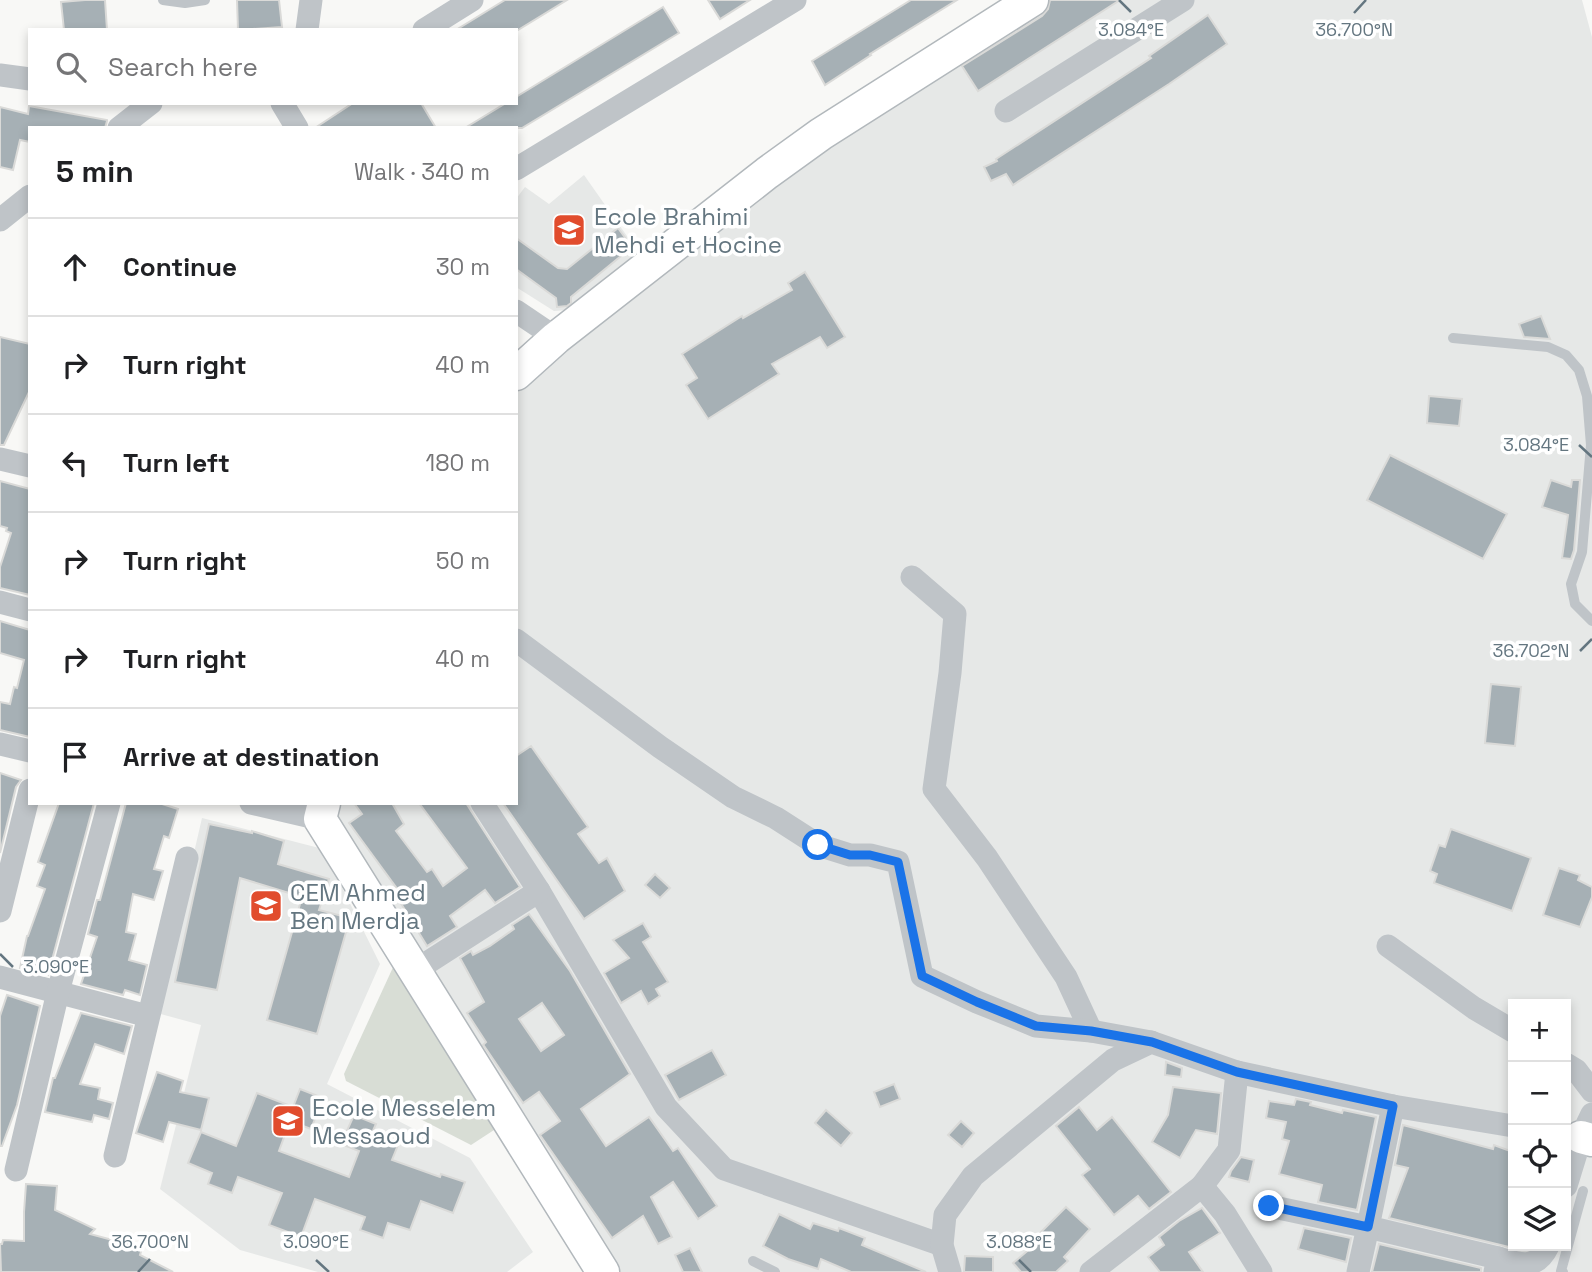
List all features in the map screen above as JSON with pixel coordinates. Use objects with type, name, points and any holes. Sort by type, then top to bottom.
[{"type":"street","points":[[307,28],[310,0]]},
{"type":"street","points":[[427,28],[472,0]]},
{"type":"street","points":[[518,168],[794,0]]},
{"type":"street","points":[[518,372],[556,338],[767,173],[821,134],[1032,0]]},
{"type":"street","points":[[1006,111],[1183,0]]},
{"type":"street","points":[[0,75],[28,79]]},
{"type":"street","points":[[123,126],[149,105]]},
{"type":"street","points":[[283,105],[296,126]]},
{"type":"street","points":[[13,215],[28,198]]},
{"type":"street","points":[[518,312],[556,338]]},
{"type":"street","points":[[0,459],[28,466]]},
{"type":"street","points":[[912,577],[954,614],[950,673],[934,789],[987,858],[1066,976],[1091,1031]]},
{"type":"street","points":[[0,602],[28,609]]},
{"type":"street","points":[[518,641],[660,747],[733,797],[776,818],[818,845],[850,855],[870,855],[898,862],[922,976],[1036,1026],[1091,1031],[1152,1042],[1237,1072],[1393,1106],[1508,1125]]},
{"type":"street","points":[[0,744],[28,751]]},
{"type":"street","points":[[0,911],[28,798]]},
{"type":"street","points":[[16,1170],[58,992],[108,805]]},
{"type":"street","points":[[269,805],[322,811],[416,970],[603,1272]]},
{"type":"street","points":[[483,805],[539,891],[666,1107],[724,1169],[942,1245]]},
{"type":"street","points":[[115,1156],[187,859]]},
{"type":"street","points":[[416,970],[539,891]]},
{"type":"street","points":[[1388,946],[1474,1008],[1508,1028]]},
{"type":"street","points":[[0,977],[148,1016]]},
{"type":"street","points":[[950,1272],[942,1245],[945,1215],[973,1176],[1113,1060],[1152,1042]]},
{"type":"street","points":[[1571,1067],[1592,1091]]},
{"type":"street","points":[[1091,1272],[1202,1185],[1229,1150],[1237,1072]]},
{"type":"street","points":[[1358,1272],[1393,1106]]},
{"type":"street","points":[[1574,1189],[1583,1131]]},
{"type":"street","points":[[1202,1185],[1225,1214],[1261,1272]]},
{"type":"street","points":[[1269,1206],[1368,1227],[1496,1265],[1531,1263],[1545,1251]]},
{"type":"lane","points":[[163,0],[185,3],[205,0]]},
{"type":"lane","points":[[1453,338],[1548,347],[1566,355],[1579,370],[1587,396],[1591,445],[1582,552],[1571,584],[1575,604],[1592,621]]},
{"type":"lane","points":[[1563,1272],[1561,1271],[1574,1189]]},
{"type":"lane","points":[[753,1261],[775,1272]]},
{"type":"shaded area","points":[[1049,0],[1582,0],[1592,37],[1592,1272],[599,1272],[325,805],[518,805],[518,376],[600,304]]},
{"type":"shaded area","name":"Ecole Brahimi Mehdi et Hocine","points":[[584,175],[641,256],[569,310],[554,311],[518,288],[518,196],[525,187],[549,204]]},
{"type":"shaded area","points":[[202,818],[323,849],[380,964],[327,1084],[470,1158],[533,1252],[507,1272],[318,1272],[240,1250],[160,1189],[201,1025],[157,1013]]},
{"type":"shaded area","points":[[395,963],[494,1130],[471,1145],[346,1081],[344,1074]]},
{"type":"building","points":[[105,0],[107,28],[64,28],[61,2]]},
{"type":"building","points":[[237,0],[279,0],[282,27],[238,28]]},
{"type":"building","points":[[505,0],[567,0],[518,30],[459,28]]},
{"type":"building","points":[[708,0],[750,0],[720,19]]},
{"type":"building","points":[[911,0],[957,0],[825,85],[812,61]]},
{"type":"building","points":[[1050,0],[1120,0],[978,91],[962,66],[1042,16],[1048,9]]},
{"type":"building","points":[[663,7],[679,33],[522,128],[468,126],[503,105],[518,105],[518,96]]},
{"type":"building","points":[[1208,15],[1227,44],[1013,185],[1006,174],[991,181],[984,167],[1151,58],[1149,56]]},
{"type":"building","points":[[350,105],[422,105],[435,126],[318,126]]},
{"type":"building","points":[[29,106],[107,121],[106,126],[28,126],[28,142],[20,140],[13,170],[0,167],[0,107],[28,114]]},
{"type":"building","points":[[618,228],[632,247],[571,297],[571,303],[557,307],[556,298],[518,270],[518,239],[558,268],[567,269]]},
{"type":"building","points":[[805,272],[845,337],[827,348],[820,337],[772,364],[779,374],[708,419],[686,385],[697,378],[682,354],[742,316],[743,318],[792,290],[788,283]]},
{"type":"building","points":[[1541,316],[1550,339],[1524,337],[1519,324]]},
{"type":"building","points":[[0,337],[28,344],[28,394],[4,445],[0,445]]},
{"type":"building","points":[[1429,396],[1462,399],[1459,426],[1427,423]]},
{"type":"building","points":[[1390,455],[1507,514],[1483,559],[1367,500]]},
{"type":"building","points":[[1551,480],[1571,487],[1572,480],[1580,480],[1571,559],[1562,558],[1568,515],[1542,507]]},
{"type":"building","points":[[0,481],[28,488],[28,595],[0,588],[0,567],[11,533],[0,526]]},
{"type":"building","points":[[0,621],[28,629],[28,737],[0,730],[0,702],[10,704],[24,660],[0,653]]},
{"type":"building","points":[[1491,684],[1521,687],[1515,746],[1485,743]]},
{"type":"building","points":[[531,746],[588,827],[578,834],[599,863],[607,858],[625,891],[584,919],[504,805],[518,805],[518,755]]},
{"type":"building","points":[[0,773],[21,780],[16,787],[0,853]]},
{"type":"building","points":[[58,805],[93,805],[48,975],[20,968],[27,936],[45,889],[37,886],[45,865],[38,862]]},
{"type":"building","points":[[125,805],[165,805],[178,809],[169,838],[164,836],[154,869],[163,871],[154,900],[133,894],[126,932],[136,934],[129,960],[147,965],[140,995],[125,990],[123,995],[81,984],[97,937],[88,934],[97,900],[100,900]]},
{"type":"building","points":[[355,805],[393,805],[404,824],[396,831],[427,872],[432,869],[443,886],[467,868],[420,805],[467,805],[520,887],[495,903],[485,890],[450,916],[457,927],[427,946],[394,892],[398,890],[349,823],[362,814]]},
{"type":"building","points":[[209,824],[252,831],[284,841],[278,864],[329,879],[319,910],[350,918],[317,1034],[267,1020],[302,897],[240,878],[217,990],[175,982]]},
{"type":"building","points":[[1451,829],[1531,858],[1512,911],[1434,883],[1437,874],[1430,871],[1439,845],[1445,847]]},
{"type":"building","points":[[1559,868],[1580,875],[1578,880],[1592,887],[1592,897],[1580,927],[1543,915]]},
{"type":"building","points":[[655,874],[670,888],[660,898],[645,885]]},
{"type":"building","points":[[529,914],[570,971],[630,1074],[581,1109],[606,1146],[649,1117],[673,1151],[678,1148],[717,1206],[698,1219],[673,1182],[651,1197],[672,1237],[658,1244],[643,1216],[612,1238],[540,1135],[560,1121],[539,1092],[523,1103],[483,1045],[486,1042],[467,1013],[484,1002],[460,958],[471,951],[473,955],[490,946],[514,929],[512,925]],"holes":[[[542,1003],[564,1035],[541,1051],[519,1019]]]},
{"type":"building","points":[[643,923],[651,937],[643,942],[668,982],[656,989],[660,996],[648,1004],[641,991],[621,1003],[604,973],[629,958],[613,940]]},
{"type":"building","points":[[7,995],[40,1006],[17,1105],[0,1146],[0,1016]]},
{"type":"building","points":[[81,1013],[132,1026],[124,1054],[95,1044],[80,1084],[100,1088],[98,1099],[113,1103],[109,1119],[94,1115],[92,1122],[45,1112],[53,1078]]},
{"type":"building","points":[[712,1050],[726,1075],[679,1100],[665,1075]]},
{"type":"building","points":[[1166,1062],[1182,1068],[1181,1077],[1165,1075]]},
{"type":"building","points":[[157,1072],[183,1081],[180,1092],[209,1098],[201,1130],[169,1122],[163,1142],[136,1133]]},
{"type":"building","points":[[894,1084],[900,1099],[880,1107],[874,1092]]},
{"type":"building","points":[[1173,1087],[1221,1093],[1217,1134],[1196,1130],[1180,1158],[1152,1142],[1168,1115]]},
{"type":"building","points":[[300,1089],[323,1098],[311,1129],[290,1121],[279,1151],[349,1177],[359,1151],[341,1144],[354,1115],[376,1124],[371,1135],[398,1145],[392,1160],[440,1177],[441,1174],[465,1182],[453,1213],[421,1201],[410,1230],[388,1223],[383,1238],[360,1230],[365,1217],[315,1199],[301,1237],[269,1225],[282,1193],[238,1177],[232,1193],[208,1184],[212,1173],[188,1163],[201,1132],[236,1146],[257,1093],[293,1107]]},
{"type":"building","points":[[1296,1099],[1342,1113],[1343,1110],[1376,1117],[1357,1210],[1318,1202],[1322,1185],[1279,1174],[1289,1141],[1282,1139],[1286,1122],[1266,1118],[1269,1101],[1294,1105]]},
{"type":"building","points":[[1079,1107],[1097,1130],[1112,1117],[1171,1192],[1149,1209],[1138,1196],[1114,1215],[1082,1175],[1090,1169],[1056,1126]]},
{"type":"building","points":[[826,1110],[852,1133],[841,1146],[815,1123]]},
{"type":"building","points":[[961,1121],[974,1133],[962,1147],[948,1135]]},
{"type":"building","points":[[1403,1125],[1493,1149],[1494,1145],[1508,1150],[1508,1247],[1389,1218],[1408,1168],[1395,1165]]},
{"type":"building","points":[[1241,1157],[1254,1160],[1249,1182],[1229,1177]]},
{"type":"building","points":[[26,1184],[57,1186],[55,1210],[95,1229],[90,1234],[142,1248],[140,1255],[173,1272],[1,1272],[0,1244],[3,1240],[24,1241]]},
{"type":"building","points":[[1066,1207],[1090,1229],[1064,1257],[1068,1261],[1056,1272],[1021,1272],[1013,1263],[1031,1248],[1028,1245]]},
{"type":"building","points":[[1202,1208],[1220,1233],[1189,1252],[1203,1272],[1160,1272],[1148,1257],[1164,1245],[1159,1237]]},
{"type":"building","points":[[779,1214],[810,1229],[813,1223],[838,1231],[839,1228],[865,1238],[862,1245],[926,1272],[851,1272],[821,1259],[818,1269],[788,1259],[763,1246]]},
{"type":"building","points":[[1304,1228],[1351,1238],[1346,1262],[1298,1249]]},
{"type":"building","points":[[1379,1244],[1481,1268],[1481,1272],[1372,1272]]},
{"type":"building","points":[[690,1248],[702,1272],[683,1272],[675,1255]]},
{"type":"building","points":[[965,1256],[993,1257],[993,1272],[964,1272]]},
{"type":"place","name":"Ecole Brahimi Mehdi et Hocine","points":[[569,230]]},
{"type":"place","name":"CEM Ahmed Ben Merdja","points":[[266,906]]},
{"type":"place","name":"Ecole Messelem Messaoud","points":[[288,1121]]},
{"type":"route","points":[[818,845],[850,855],[870,855],[898,862],[922,976],[977,1002],[1036,1026],[1091,1031],[1152,1042],[1237,1072],[1393,1106],[1368,1227],[1269,1206]]}]
